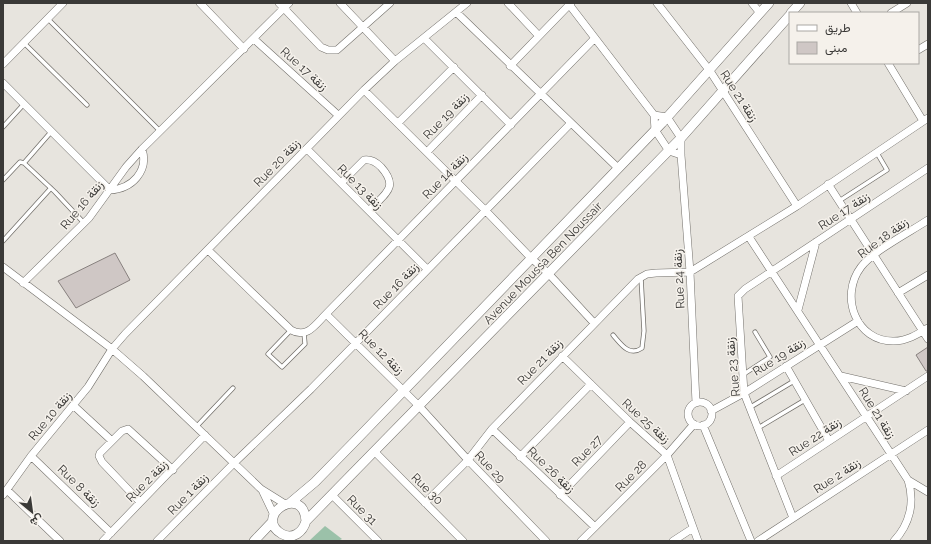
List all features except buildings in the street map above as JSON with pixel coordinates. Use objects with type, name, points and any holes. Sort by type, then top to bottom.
[{"type":"street","points":[[200,3],[244,49]]},
{"type":"street","points":[[340,3],[396,61]]},
{"type":"street","points":[[284,5],[321,47],[328,50],[337,50],[390,3]]},
{"type":"street","name":"Rue 20 زنقة","points":[[112,349],[307,149],[338,115],[396,61],[467,3]]},
{"type":"street","points":[[508,3],[539,36]]},
{"type":"street","name":"Rue 21 زنقة","points":[[657,3],[710,71],[797,206]]},
{"type":"street","points":[[752,3],[760,14]]},
{"type":"street","name":"Avenue Moussa Ben Noussair","points":[[287,504],[315,482],[491,301],[655,130],[710,71],[769,3]]},
{"type":"street","name":"Avenue Moussa Ben Noussair","points":[[793,12],[800,3]]},
{"type":"street","points":[[850,3],[856,12]]},
{"type":"street","points":[[893,12],[907,3]]},
{"type":"street","points":[[3,64],[61,4]]},
{"type":"street","points":[[510,66],[570,4],[654,114],[655,130],[669,151],[681,155]]},
{"type":"street","name":"Rue 16 زنقة","points":[[23,283],[84,223],[126,167],[142,149],[254,39],[284,5]]},
{"type":"street","points":[[456,12],[510,66],[618,168]]},
{"type":"street","name":"Avenue Moussa Ben Noussair","points":[[306,521],[669,151],[789,16]]},
{"type":"street","points":[[424,38],[511,125]]},
{"type":"street","name":"Rue 14 زنقة","points":[[307,331],[326,314],[399,240],[595,38]]},
{"type":"street","name":"Rue 17 زنقة","points":[[254,39],[338,115]]},
{"type":"street","points":[[919,49],[928,44]]},
{"type":"street","points":[[690,272],[797,206],[925,119],[892,64]]},
{"type":"street","points":[[398,123],[454,67]]},
{"type":"street","points":[[3,83],[110,190],[117,190],[129,184],[141,171],[145,164],[142,149]]},
{"type":"street","points":[[364,90],[485,210],[531,258],[548,273],[594,323]]},
{"type":"street","name":"Rue 19 زنقة","points":[[426,152],[482,95]]},
{"type":"street","points":[[654,114],[667,117],[681,138]]},
{"type":"street","name":"Rue 16 زنقة","points":[[234,462],[311,389],[571,123]]},
{"type":"street","name":"Rue 24 زنقة","points":[[681,138],[690,272],[696,403]]},
{"type":"street","name":"Rue 13 زنقة","points":[[307,149],[427,269]]},
{"type":"street","points":[[341,183],[364,160],[372,160],[380,166],[390,178],[391,183],[388,190],[369,211]]},
{"type":"street","name":"Rue 17 زنقة","points":[[772,272],[928,168]]},
{"type":"street","points":[[828,184],[898,293],[925,329],[928,339]]},
{"type":"street","name":"Rue 18 زنقة","points":[[925,329],[906,340],[888,341],[870,334],[858,321],[851,304],[853,284],[861,267],[874,255],[928,220]]},
{"type":"street","name":"Rue 21 زنقة","points":[[749,237],[908,480]]},
{"type":"street","points":[[798,310],[816,242]]},
{"type":"street","points":[[208,250],[291,330],[298,334],[307,331]]},
{"type":"street","points":[[3,267],[112,349],[261,489],[287,504]]},
{"type":"street","name":"Rue 21 زنقة","points":[[425,503],[468,460],[492,429],[632,284],[641,278],[656,273],[690,272]]},
{"type":"street","name":"Rue 23 زنقة","points":[[772,272],[745,289],[738,296],[744,393],[793,518]]},
{"type":"street","points":[[898,293],[928,275]]},
{"type":"street","name":"Rue 12 زنقة","points":[[326,314],[419,406]]},
{"type":"street","name":"Rue 19 زنقة","points":[[711,411],[744,393],[858,321]]},
{"type":"street","name":"Rue 10 زنقة","points":[[5,493],[31,456],[96,376],[112,349]]},
{"type":"street","name":"Rue 25 زنقة","points":[[562,356],[630,422],[667,455],[698,541]]},
{"type":"street","points":[[786,366],[829,441]]},
{"type":"street","points":[[841,376],[906,391]]},
{"type":"street","name":"Rue 22 زنقة","points":[[776,476],[928,376]]},
{"type":"street","points":[[520,457],[591,384]]},
{"type":"street","points":[[696,403],[705,404],[711,411],[710,420],[703,425],[694,424],[690,420],[688,414],[690,408],[696,403]]},
{"type":"street","points":[[73,406],[112,441]]},
{"type":"street","name":"Rue 29","points":[[419,406],[468,460],[546,541]]},
{"type":"street","name":"Rue 27","points":[[560,495],[630,422]]},
{"type":"street","name":"Rue 28","points":[[580,541],[667,455],[694,424]]},
{"type":"street","points":[[703,425],[751,541]]},
{"type":"street","name":"Rue 26 زنقة","points":[[492,429],[595,527]]},
{"type":"street","points":[[140,502],[100,459],[100,453],[112,441],[125,430],[131,430],[173,470]]},
{"type":"street","name":"Rue 2 زنقة","points":[[758,541],[928,430]]},
{"type":"street","name":"Rue 2 زنقة","points":[[103,541],[173,470],[205,435]]},
{"type":"street","name":"Rue 30","points":[[375,452],[463,541]]},
{"type":"street","name":"Rue 8 زنقة","points":[[31,456],[111,533]]},
{"type":"street","name":"Rue 1 زنقة","points":[[157,541],[234,462]]},
{"type":"street","points":[[908,480],[928,492]]},
{"type":"street","points":[[894,541],[906,524],[910,511],[912,493],[908,480]]},
{"type":"street","points":[[254,541],[274,518],[276,510],[287,504],[295,504],[303,511],[306,521],[301,531],[289,538],[277,530],[274,518],[261,489]]},
{"type":"street","points":[[5,493],[60,541]]},
{"type":"street","name":"Rue 31","points":[[332,495],[378,541]]},
{"type":"street","points":[[673,541],[693,528]]},
{"type":"lane","points":[[48,19],[160,131]]},
{"type":"lane","points":[[24,43],[87,105]]},
{"type":"lane","points":[[3,127],[24,104]]},
{"type":"lane","points":[[24,163],[51,132]]},
{"type":"lane","points":[[839,201],[887,170],[877,152]]},
{"type":"lane","points":[[3,180],[16,164],[20,162],[24,163],[51,188],[84,223]]},
{"type":"lane","points":[[3,241],[51,188]]},
{"type":"lane","points":[[613,335],[630,351],[634,352],[642,348],[644,331],[641,278]]},
{"type":"lane","points":[[291,330],[268,354],[282,367],[305,344],[307,331]]},
{"type":"lane","points":[[743,375],[770,357],[756,332]]},
{"type":"lane","points":[[750,408],[794,381]]},
{"type":"lane","points":[[196,427],[233,388]]},
{"type":"lane","points":[[758,428],[806,400]]},
{"type":"green space","points":[[325,526],[342,539],[338,541],[309,541]]}]
